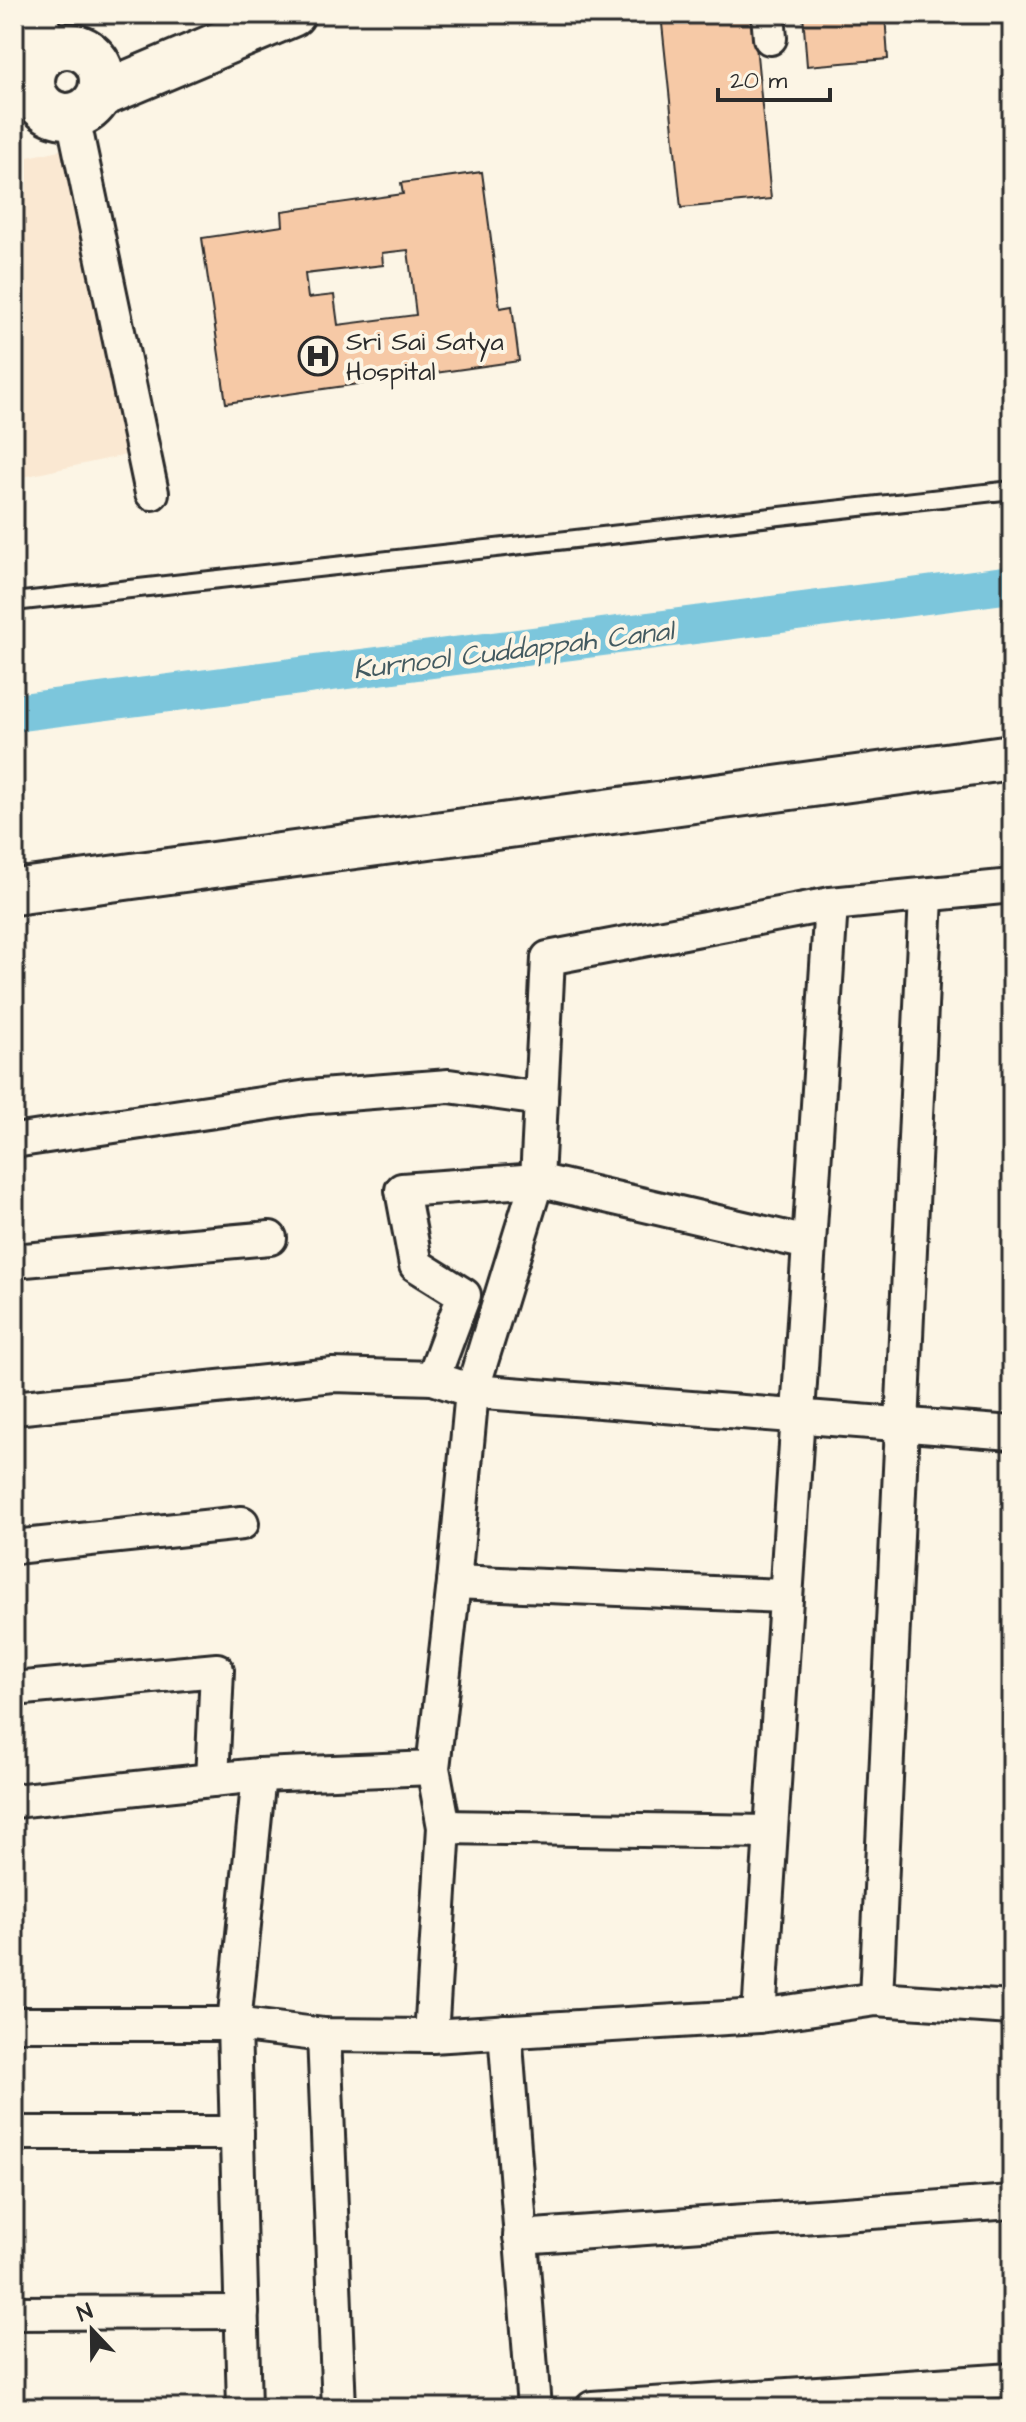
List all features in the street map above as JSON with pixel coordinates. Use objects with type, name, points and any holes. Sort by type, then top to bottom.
[{"type":"street","points":[[39,33],[31,83],[24,98],[60,117],[292,14]]},
{"type":"street","points":[[39,33],[56,47],[68,46],[89,53],[102,72],[103,83],[86,106],[152,493]]},
{"type":"street","points":[[14,892],[1012,757]]},
{"type":"street","points":[[431,2036],[444,1827],[433,1768],[472,1391],[537,1180],[548,958],[831,904],[1012,886]]},
{"type":"street","points":[[876,1999],[926,896]]},
{"type":"street","points":[[759,2016],[831,904]]},
{"type":"street","points":[[14,1141],[308,1097],[402,1089],[449,1086],[541,1099]]},
{"type":"street","points":[[433,1378],[464,1295],[416,1265],[402,1190],[537,1180],[808,1243]]},
{"type":"street","points":[[14,1261],[270,1238]]},
{"type":"street","points":[[14,1408],[333,1375],[433,1378],[472,1391],[1012,1433]]},
{"type":"street","points":[[14,1547],[242,1523]]},
{"type":"street","points":[[454,1582],[785,1596]]},
{"type":"street","points":[[14,1689],[217,1670],[212,1780]]},
{"type":"street","points":[[14,1801],[259,1775],[433,1768]]},
{"type":"street","points":[[244,2408],[234,2024],[259,1775]]},
{"type":"street","points":[[444,1827],[769,1832]]},
{"type":"street","points":[[14,2024],[234,2024],[324,2035],[431,2036],[759,2016],[876,1999],[1012,2008]]},
{"type":"street","points":[[505,2031],[534,2408]]},
{"type":"street","points":[[324,2035],[339,2408]]},
{"type":"street","points":[[14,2133],[237,2133]]},
{"type":"street","points":[[520,2237],[1012,2202]]},
{"type":"street","points":[[14,2313],[242,2312]]},
{"type":"street","points":[[592,2408],[1012,2380]]},
{"type":"street","points":[[954,2408],[975,2384]]},
{"type":"lane","points":[[14,602],[1012,490]]},
{"type":"shaded area","points":[[88,144],[158,448],[14,479],[14,160]]},
{"type":"building","points":[[661,14],[753,14],[771,199],[681,208]]},
{"type":"building","points":[[803,14],[885,14],[888,59],[807,66]]},
{"type":"building","points":[[482,172],[500,308],[512,306],[519,361],[226,403],[202,238],[283,226],[282,211],[403,194],[401,183]],"holes":[[[408,250],[416,315],[338,325],[334,295],[308,298],[305,274],[383,265],[382,253]]]},
{"type":"waterway","name":"Kurnool Cuddappah Canal","points":[[14,713],[1012,584]]},
{"type":"place","name":"Sri Sai Satya Hospital","points":[[318,356]]}]
